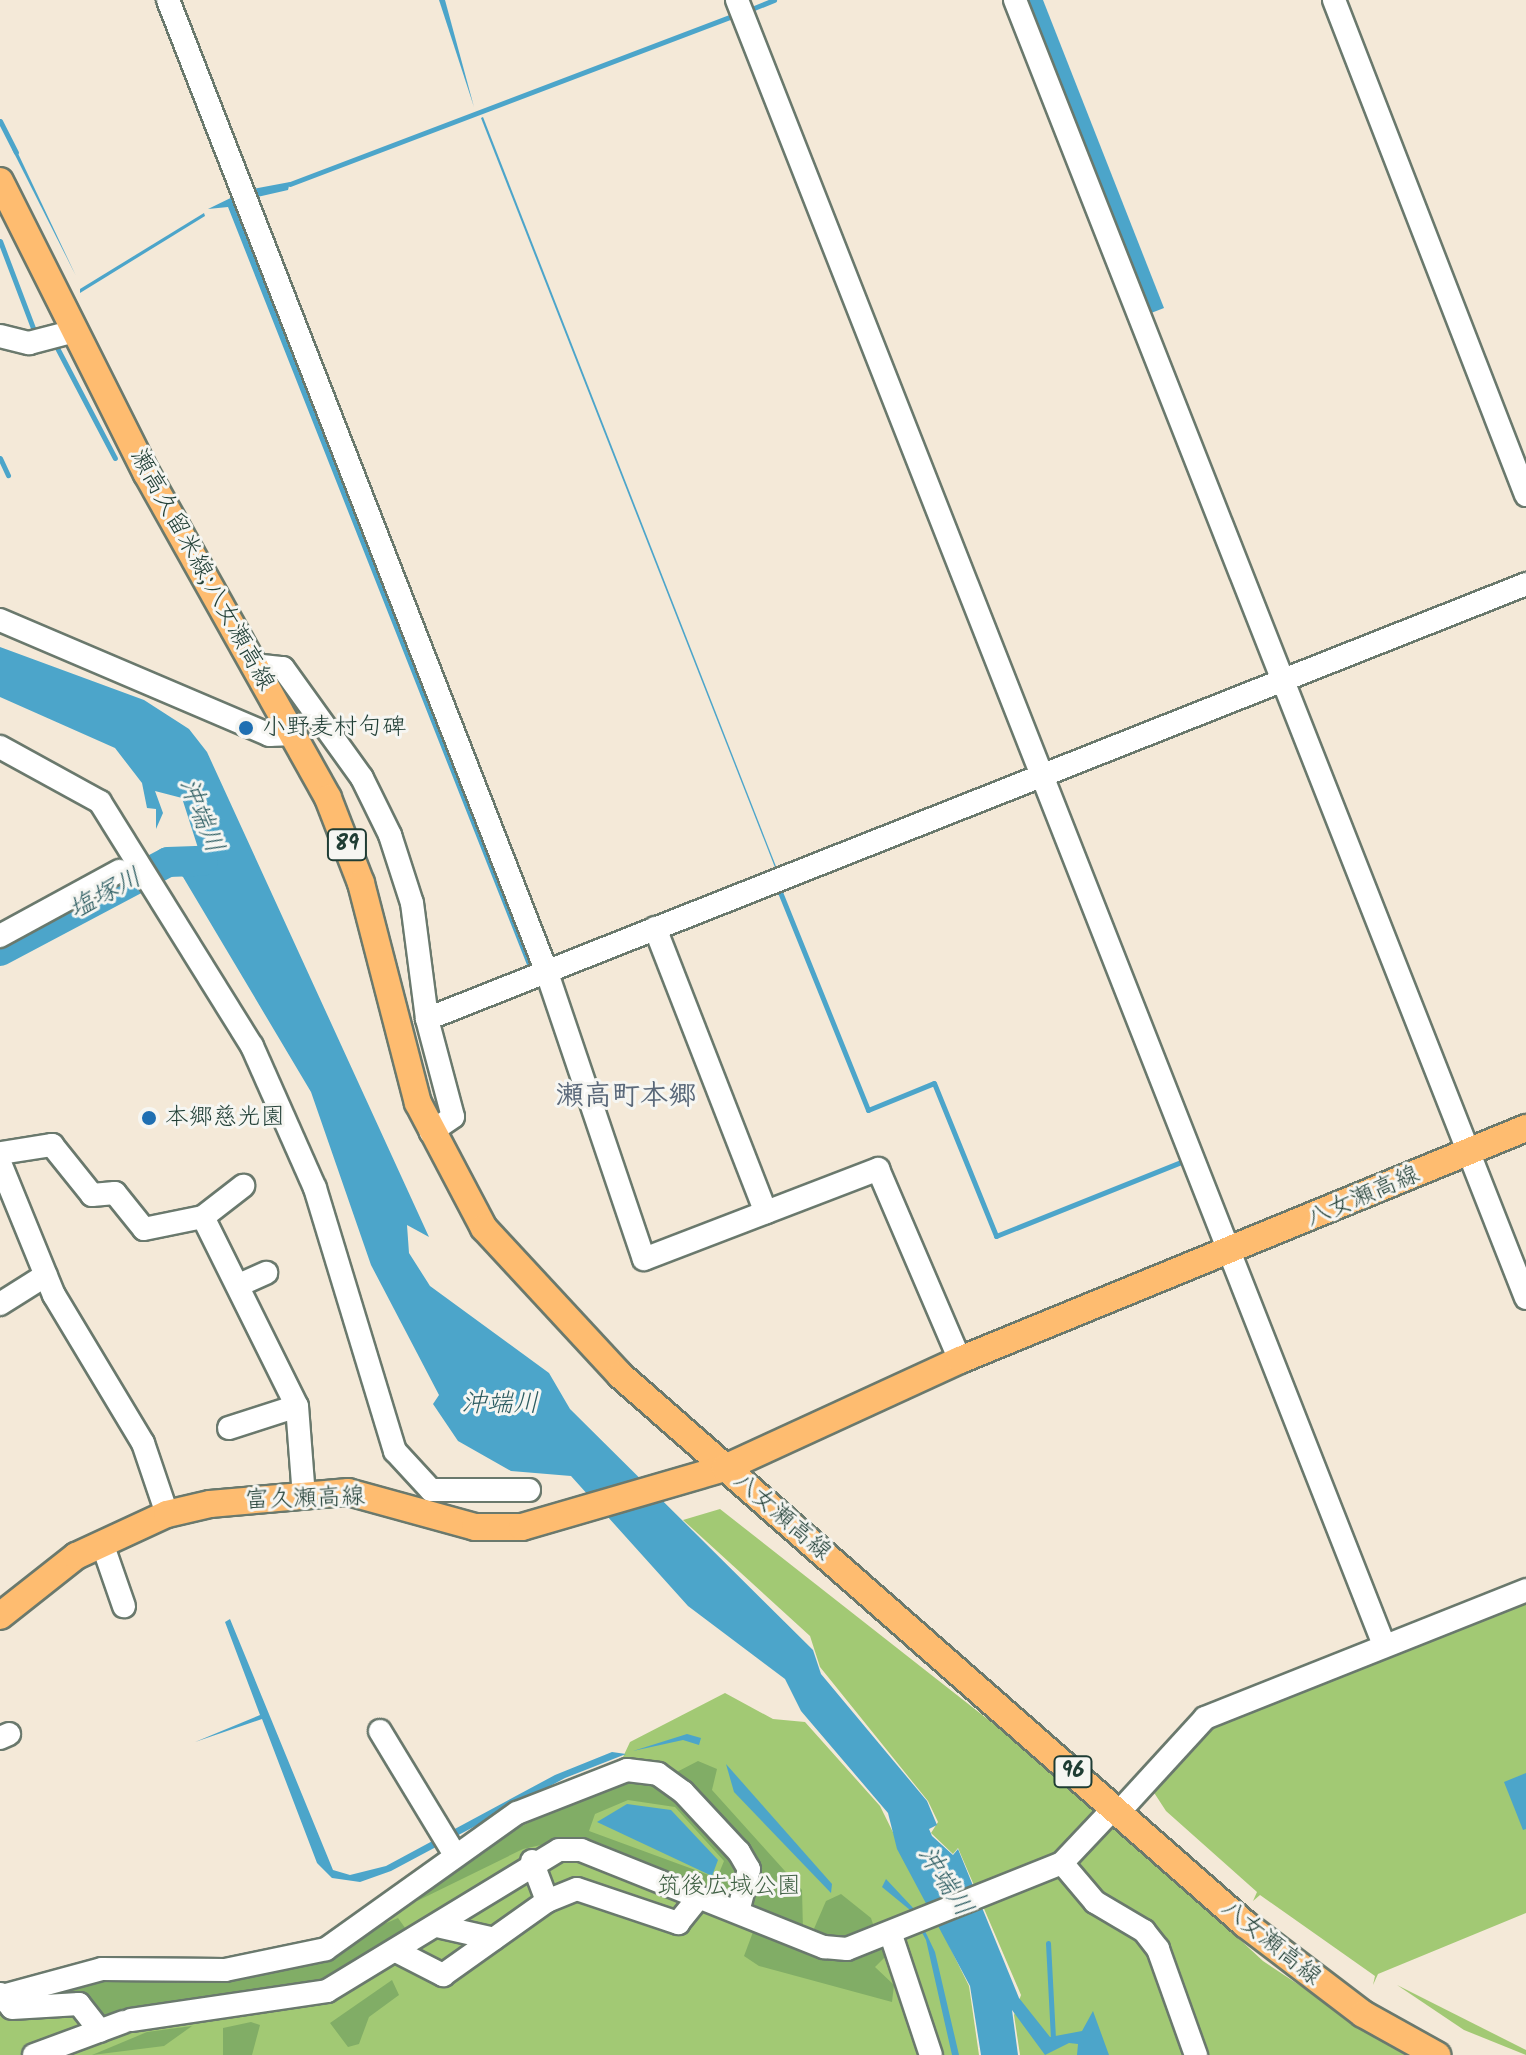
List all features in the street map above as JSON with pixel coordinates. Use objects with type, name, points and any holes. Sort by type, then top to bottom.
[{"type":"main road","name":"瀬高久留米線;八女瀬高線","points":[[0,181],[75,331],[253,665],[294,734],[361,883],[431,1132],[452,1176],[513,1266],[725,1468]]},
{"type":"main road","name":"八女瀬高線","points":[[1437,2055],[1304,1973],[725,1468],[960,1360],[1231,1254],[1526,1128]]},
{"type":"main road","name":"富久瀬高線","points":[[0,1616],[39,1580],[102,1543],[167,1514],[304,1496],[376,1496],[475,1527],[522,1527],[725,1468]]},
{"type":"street","points":[[168,0],[546,970],[644,1259],[878,1169],[960,1360]]},
{"type":"street","points":[[737,0],[1384,1645]]},
{"type":"street","points":[[1015,0],[1283,680],[1465,1154],[1526,1298]]},
{"type":"street","points":[[1334,0],[1526,495]]},
{"type":"street","points":[[0,336],[29,343],[75,331]]},
{"type":"street","points":[[427,1019],[1526,584]]},
{"type":"street","points":[[0,620],[269,735],[294,734]]},
{"type":"street","points":[[253,665],[283,668],[362,778],[390,835],[412,903],[427,1019],[453,1117],[431,1132]]},
{"type":"street","points":[[0,747],[100,802],[252,1046],[315,1188],[368,1344],[391,1441],[438,1516]]},
{"type":"street","points":[[0,936],[119,871]]},
{"type":"street","points":[[655,928],[766,1212]]},
{"type":"street","points":[[167,1514],[143,1443],[46,1275],[0,1161],[0,1152],[52,1145],[92,1195],[115,1193],[144,1229],[203,1217],[243,1186]]},
{"type":"street","points":[[203,1217],[297,1406],[304,1496]]},
{"type":"street","points":[[239,1285],[266,1273]]},
{"type":"street","points":[[0,1304],[46,1275]]},
{"type":"street","points":[[229,1428],[297,1406]]},
{"type":"street","points":[[413,1473],[449,1495],[529,1490]]},
{"type":"street","points":[[102,1543],[124,1606]]},
{"type":"street","points":[[34,2055],[127,2021],[292,2001],[327,1991],[398,1952],[532,1861],[581,1850],[824,1947],[847,1949],[891,1935],[1062,1863],[1205,1718],[1526,1590]]},
{"type":"street","points":[[380,1731],[454,1853]]},
{"type":"street","points":[[100,2031],[79,2004],[36,2011],[12,2008],[1,1995],[102,1969],[225,1970],[326,1949],[454,1853],[517,1813],[606,1773],[658,1774],[739,1852],[749,1869],[738,1912]]},
{"type":"street","points":[[532,1861],[547,1901]]},
{"type":"street","points":[[1062,1863],[1095,1902],[1144,1931],[1158,1949],[1196,2055]]},
{"type":"street","points":[[398,1952],[443,1975],[547,1901],[595,1890],[678,1923],[699,1897]]},
{"type":"street","points":[[437,1926],[494,1939]]},
{"type":"street","points":[[891,1935],[931,2055]]},
{"type":"green space","points":[[720,1509],[1083,1794],[1263,1961],[1405,2055],[1020,2055],[1014,2015],[1021,1995],[958,1848],[953,1854],[931,1833],[938,1822],[928,1801],[820,1667],[810,1636],[683,1520]]},
{"type":"green space","points":[[1526,1597],[1526,1913],[1378,1974],[1373,1985],[1375,1976],[1260,1895],[1253,1901],[1257,1892],[1166,1811],[1151,1788],[1211,1722]]},
{"type":"green space","name":"筑後広域公園","points":[[725,1693],[773,1719],[805,1722],[880,1806],[969,1986],[979,2055],[0,2055],[0,1988],[223,1965],[316,1944],[623,1757],[630,1742]]},
{"type":"green space","points":[[698,1761],[717,1769],[712,1790],[802,1890],[803,1930],[749,1908],[754,1891],[671,1775]]},
{"type":"green space","points":[[617,1779],[643,1780],[679,1797],[741,1864],[734,1896],[559,1841],[523,1849],[417,1901],[482,1846]],"holes":[[[628,1800],[675,1807],[724,1861],[717,1878],[589,1831],[595,1814]]]},
{"type":"green space","points":[[841,1894],[871,1918],[874,1927],[842,1938],[813,1931],[826,1901]]},
{"type":"green space","points":[[398,1918],[408,1932],[342,1978],[108,2019],[93,2002],[69,1994],[32,2004],[33,1992],[118,1978],[273,1972]]},
{"type":"green space","points":[[753,1932],[826,1956],[881,1947],[885,1957],[875,1967],[894,1985],[892,2002],[759,1966],[744,1956]]},
{"type":"green space","points":[[392,1980],[399,1995],[369,2017],[359,2044],[348,2047],[330,2023]]},
{"type":"green space","points":[[1397,1985],[1526,2050],[1526,2055],[1464,2030]]},
{"type":"green space","points":[[251,2022],[260,2025],[252,2055],[223,2055],[223,2028]]},
{"type":"green space","points":[[192,2026],[164,2046],[92,2055],[147,2032]]},
{"type":"water","points":[[176,0],[253,189],[290,182],[288,190],[253,198],[536,965],[529,970],[228,207],[208,209],[247,190]]},
{"type":"water","points":[[439,0],[445,0],[474,107]]},
{"type":"water","points":[[1023,0],[1043,0],[1164,308],[1146,315]]},
{"type":"water","points":[[481,118],[777,869],[776,870]]},
{"type":"water","points":[[15,147],[76,276],[12,149]]},
{"type":"water","points":[[204,213],[205,216],[80,293],[80,289]]},
{"type":"water","name":"沖端川","points":[[0,647],[144,700],[189,729],[207,752],[429,1237],[407,1225],[409,1253],[430,1286],[549,1373],[570,1409],[813,1650],[821,1674],[927,1801],[937,1825],[929,1829],[932,1836],[953,1855],[958,1849],[1019,1998],[1050,2037],[1082,2031],[1093,2011],[1109,2055],[1077,2055],[1078,2044],[1069,2043],[1045,2055],[1012,2010],[1018,2055],[981,2055],[970,1986],[897,1849],[888,1813],[801,1711],[785,1679],[688,1606],[571,1476],[511,1471],[458,1441],[433,1404],[439,1395],[371,1265],[311,1092],[183,877],[160,856],[198,848],[182,798],[155,791],[163,813],[156,829],[156,809],[147,808],[142,783],[115,748],[0,697]]},
{"type":"water","points":[[1038,788],[1040,790],[667,935]]},
{"type":"water","points":[[230,1619],[333,1870],[350,1875],[386,1866],[555,1775],[612,1752],[626,1754],[565,1778],[391,1871],[360,1882],[332,1878],[317,1863],[262,1719],[195,1742],[260,1715],[225,1622]]},
{"type":"water","points":[[687,1734],[701,1738],[699,1745],[683,1740],[633,1751]]},
{"type":"water","points":[[726,1764],[832,1884],[831,1893],[734,1792]]},
{"type":"water","points":[[1526,1773],[1526,1829],[1523,1830],[1504,1782]]},
{"type":"water","points":[[627,1804],[671,1810],[718,1860],[712,1876],[597,1822]]},
{"type":"water","points":[[886,1879],[915,1910],[935,1952],[959,2055],[952,2055],[926,1940],[910,1910],[882,1887]]},
{"type":"waterway","points":[[749,10],[774,0]]},
{"type":"waterway","points":[[290,184],[736,15]]},
{"type":"waterway","points":[[0,121],[16,152]]},
{"type":"waterway","points":[[0,241],[35,333]]},
{"type":"waterway","points":[[54,342],[115,458]]},
{"type":"waterway","points":[[0,458],[8,475]]},
{"type":"waterway","name":"塩塚川","points":[[0,951],[168,862],[203,861]]},
{"type":"waterway","points":[[780,892],[868,1110],[934,1083],[996,1236],[1181,1162]]},
{"type":"waterway","points":[[1048,1943],[1053,2037]]},
{"type":"place","name":"小野麦村句碑","points":[[246,728]]},
{"type":"place","name":"本郷慈光園","points":[[149,1118]]},
{"type":"district","name":"瀬高町本郷","points":[[626,1097]]}]
